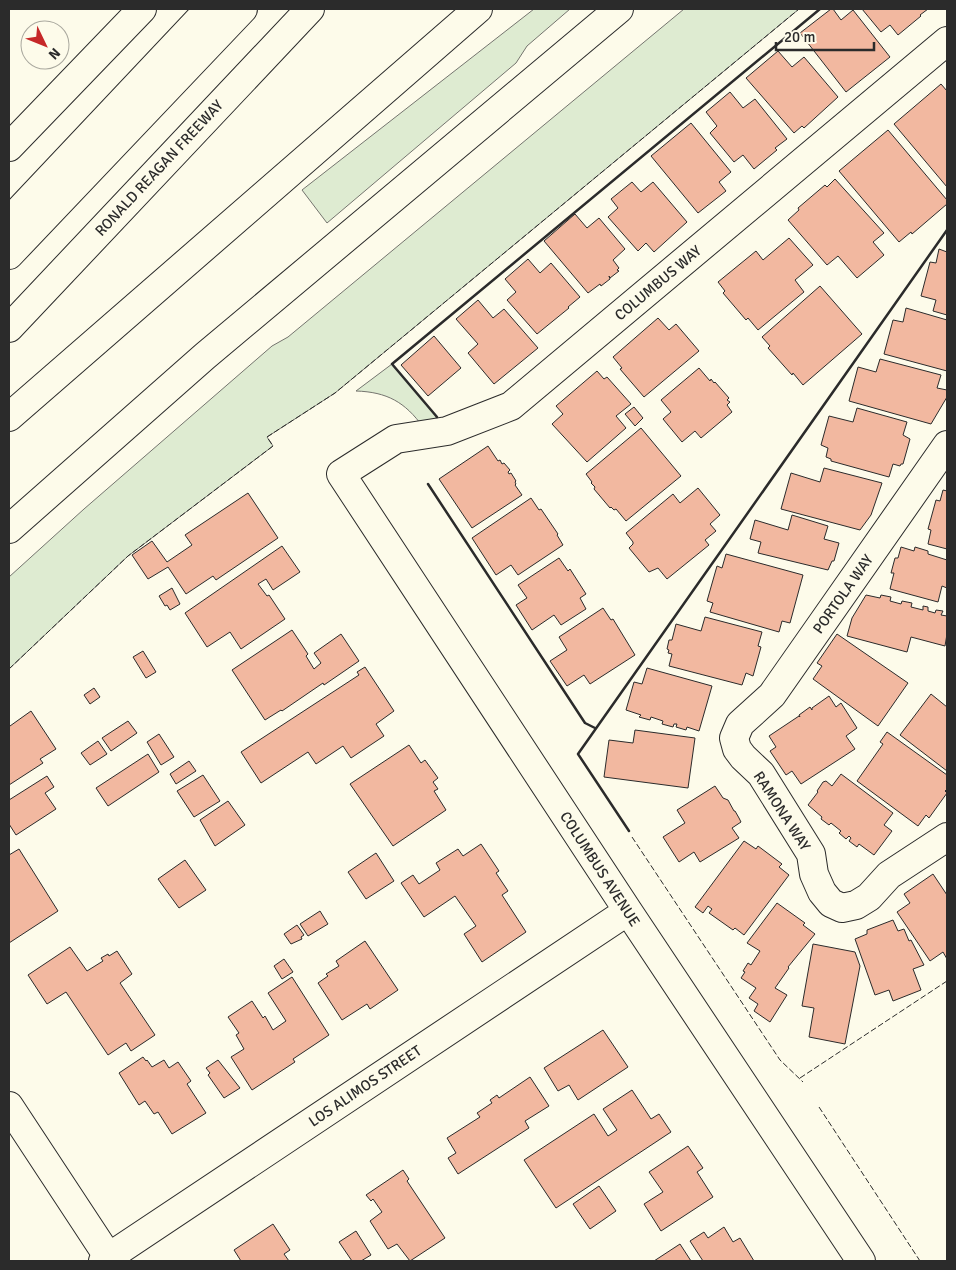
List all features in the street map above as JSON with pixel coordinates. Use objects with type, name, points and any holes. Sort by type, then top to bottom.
[{"type":"main road","points":[[9,147],[142,9]]},
{"type":"main road","points":[[9,221],[209,9]]},
{"type":"main road","points":[[9,255],[243,9]]},
{"type":"main road","name":"RONALD REAGAN FREEWAY","points":[[9,328],[310,9]]},
{"type":"main road","points":[[9,417],[478,9]]},
{"type":"main road","points":[[9,529],[205,356],[620,9]]},
{"type":"main road","name":"COLUMBUS WAY","points":[[341,474],[396,439],[447,431],[511,406],[947,41]]},
{"type":"main road","name":"PORTOLA WAY","points":[[734,738],[740,724],[772,695],[947,446]]},
{"type":"main road","name":"COLUMBUS AVENUE","points":[[341,474],[861,1261]]},
{"type":"main road","name":"RAMONA WAY","points":[[734,738],[737,749],[761,774],[811,854],[814,874],[822,892],[831,903],[842,908],[856,905],[869,897],[889,875],[947,837]]},
{"type":"main road","name":"LOS ALIMOS STREET","points":[[108,1260],[628,911]]},
{"type":"main road","points":[[9,1106],[108,1260]]},
{"type":"green space","points":[[534,9],[570,9],[527,46],[516,63],[327,223],[302,190]]},
{"type":"green space","points":[[684,9],[799,9],[335,393],[267,437],[273,446],[128,556],[9,669],[9,577],[84,509],[272,346],[288,337]]},
{"type":"green space","points":[[392,364],[437,417],[423,427],[409,411],[394,400],[386,396],[356,391]]},
{"type":"building","points":[[831,9],[841,20],[853,10],[890,57],[846,92],[800,33]]},
{"type":"building","points":[[862,9],[928,9],[898,35],[890,25],[881,32]]},
{"type":"building","points":[[778,51],[792,67],[804,57],[838,97],[804,128],[802,126],[794,133],[746,78]]},
{"type":"building","points":[[941,84],[947,91],[947,187],[894,124]]},
{"type":"building","points":[[730,92],[743,108],[755,99],[787,139],[754,169],[743,155],[734,162],[710,133],[717,126],[706,112]]},
{"type":"building","points":[[691,123],[731,172],[719,182],[726,191],[698,213],[651,156]]},
{"type":"building","points":[[888,130],[947,200],[947,204],[912,234],[911,232],[899,242],[839,171]]},
{"type":"building","points":[[835,179],[884,233],[873,242],[884,255],[857,278],[838,256],[827,265],[788,220],[799,210],[798,208]]},
{"type":"building","points":[[632,182],[641,192],[653,182],[687,222],[654,252],[646,243],[638,251],[608,217],[618,208],[611,199]]},
{"type":"building","points":[[575,214],[587,228],[599,218],[625,249],[613,260],[619,271],[610,278],[609,276],[610,279],[601,286],[600,284],[588,293],[544,241]]},
{"type":"building","points":[[789,238],[813,265],[795,280],[804,292],[758,330],[748,318],[746,320],[723,293],[725,291],[718,282],[756,251],[763,260]]},
{"type":"building","points":[[939,249],[947,252],[947,315],[933,311],[936,300],[921,296],[930,262],[936,263]]},
{"type":"building","points":[[528,259],[540,273],[551,263],[580,297],[537,334],[507,300],[516,292],[505,279]]},
{"type":"building","points":[[820,286],[862,334],[803,385],[768,348],[770,346],[762,337]]},
{"type":"building","points":[[478,300],[493,318],[504,309],[538,348],[494,384],[468,353],[478,344],[456,319]]},
{"type":"building","points":[[906,308],[947,320],[947,371],[884,354],[893,320],[903,322]]},
{"type":"building","points":[[658,318],[669,330],[676,324],[699,351],[644,397],[620,369],[622,368],[613,357]]},
{"type":"building","points":[[434,336],[461,368],[428,396],[401,365]]},
{"type":"building","points":[[880,359],[941,375],[937,388],[947,390],[947,397],[931,424],[849,401],[858,367],[876,372]]},
{"type":"building","points":[[699,368],[729,398],[727,400],[730,402],[727,405],[732,412],[701,438],[695,431],[682,442],[663,419],[671,412],[661,400]]},
{"type":"building","points":[[597,371],[604,379],[607,377],[631,404],[616,416],[626,428],[587,462],[552,424],[563,414],[556,406]]},
{"type":"building","points":[[634,407],[643,418],[635,426],[625,414]]},
{"type":"building","points":[[857,408],[907,422],[903,435],[910,439],[903,464],[900,466],[893,464],[889,477],[831,461],[831,459],[826,457],[828,448],[821,445],[829,416],[853,422]]},
{"type":"building","points":[[641,428],[681,476],[626,521],[616,509],[610,508],[594,489],[595,487],[586,474]]},
{"type":"building","points":[[488,446],[498,461],[500,460],[502,464],[504,463],[510,470],[508,472],[509,474],[511,473],[516,481],[515,485],[522,495],[472,528],[439,479]]},
{"type":"building","points":[[824,468],[882,483],[871,515],[860,530],[781,509],[791,473],[820,482]]},
{"type":"building","points":[[698,488],[720,515],[710,524],[716,531],[705,540],[709,545],[667,579],[658,568],[649,572],[629,548],[633,542],[626,533],[673,494],[680,503]]},
{"type":"building","points":[[943,490],[947,491],[947,549],[928,544],[931,530],[928,529],[936,500],[940,501]]},
{"type":"building","points":[[248,493],[278,538],[216,580],[213,576],[186,594],[168,567],[148,579],[132,555],[152,541],[167,562],[192,545],[185,535]]},
{"type":"building","points":[[531,498],[539,510],[541,509],[563,545],[518,575],[511,565],[496,575],[472,538]]},
{"type":"building","points":[[792,515],[828,526],[824,539],[839,543],[834,561],[832,561],[828,570],[758,553],[761,542],[750,539],[755,520],[788,530]]},
{"type":"building","points":[[282,546],[300,572],[273,590],[266,579],[258,584],[267,596],[269,595],[285,619],[241,649],[230,632],[207,647],[185,613]]},
{"type":"building","points":[[901,547],[914,551],[915,547],[928,551],[928,554],[947,560],[947,588],[942,586],[938,602],[890,589],[894,573],[891,573],[895,558],[898,558]]},
{"type":"building","points":[[726,554],[803,575],[790,623],[782,621],[779,632],[710,612],[713,603],[707,601],[717,566],[722,568]]},
{"type":"building","points":[[559,558],[568,571],[570,569],[586,594],[580,598],[586,609],[561,625],[554,615],[532,630],[516,605],[527,598],[518,585]]},
{"type":"building","points":[[172,588],[180,604],[170,610],[159,596]]},
{"type":"building","points":[[866,595],[880,598],[881,595],[891,597],[890,601],[901,604],[902,601],[912,603],[911,607],[923,610],[923,606],[928,607],[928,611],[935,613],[936,610],[943,611],[941,615],[947,616],[945,646],[911,637],[907,652],[847,636],[852,618]]},
{"type":"building","points":[[603,608],[611,620],[613,619],[635,655],[590,684],[584,675],[567,686],[550,661],[567,650],[559,637]]},
{"type":"building","points":[[705,617],[762,632],[758,646],[761,647],[753,676],[746,673],[742,685],[669,666],[672,654],[668,653],[669,650],[667,649],[669,640],[672,640],[676,624],[701,631]]},
{"type":"building","points":[[292,630],[308,654],[306,656],[314,669],[321,663],[314,653],[341,634],[359,661],[324,685],[323,683],[282,711],[265,720],[232,670]]},
{"type":"building","points":[[837,634],[908,683],[878,726],[813,679],[822,666],[817,663]]},
{"type":"building","points":[[143,651],[156,672],[146,678],[133,657]]},
{"type":"building","points":[[365,667],[394,711],[376,724],[384,736],[351,758],[343,746],[316,764],[308,752],[261,783],[241,752],[359,675],[357,672]]},
{"type":"building","points":[[647,668],[712,686],[699,731],[687,727],[686,730],[676,727],[677,724],[674,724],[673,727],[662,724],[663,721],[651,717],[650,720],[639,717],[641,715],[626,710],[634,682],[642,684]]},
{"type":"building","points":[[94,688],[100,697],[90,704],[84,695]]},
{"type":"building","points":[[931,694],[947,707],[947,771],[900,735]]},
{"type":"building","points":[[829,696],[836,707],[841,703],[857,728],[846,736],[855,749],[801,784],[792,771],[786,775],[770,751],[776,747],[769,736],[800,717],[799,715],[810,707],[812,710],[812,708]]},
{"type":"building","points":[[31,711],[56,749],[40,759],[43,763],[9,785],[9,725]]},
{"type":"building","points":[[128,721],[137,733],[111,751],[102,738]]},
{"type":"building","points":[[635,730],[695,738],[688,788],[604,777],[609,740],[633,743]]},
{"type":"building","points":[[887,732],[947,775],[947,789],[945,791],[947,793],[929,818],[926,815],[918,826],[857,781],[883,744],[880,742]]},
{"type":"building","points":[[159,734],[174,757],[161,765],[147,742]]},
{"type":"building","points":[[98,741],[107,754],[90,765],[81,753]]},
{"type":"building","points":[[409,745],[421,763],[425,760],[438,778],[433,782],[438,789],[434,791],[446,810],[393,846],[350,784]]},
{"type":"building","points":[[148,754],[159,772],[108,806],[96,788]]},
{"type":"building","points":[[189,761],[196,771],[176,784],[170,774]]},
{"type":"building","points":[[841,774],[893,813],[884,825],[892,831],[874,855],[859,844],[857,847],[849,841],[851,838],[849,836],[846,839],[839,833],[841,831],[831,823],[829,825],[821,819],[822,817],[808,805],[823,782],[826,781],[832,786]]},
{"type":"building","points":[[203,775],[220,801],[194,817],[177,791]]},
{"type":"building","points":[[47,776],[54,787],[45,793],[56,809],[16,835],[9,824],[9,800]]},
{"type":"building","points":[[715,786],[723,798],[728,800],[741,822],[732,828],[739,838],[700,862],[694,852],[679,862],[663,837],[685,823],[677,810]]},
{"type":"building","points":[[228,801],[245,825],[215,846],[200,820]]},
{"type":"building","points":[[744,841],[756,849],[758,846],[782,864],[779,867],[789,875],[744,935],[735,928],[733,930],[709,913],[712,909],[708,906],[703,913],[695,907]]},
{"type":"building","points":[[481,844],[499,871],[496,873],[508,891],[502,895],[526,932],[482,962],[464,934],[476,926],[455,896],[424,917],[401,883],[413,875],[419,884],[440,870],[436,863],[458,849],[463,856]]},
{"type":"building","points":[[19,849],[58,911],[9,943],[9,855]]},
{"type":"building","points":[[376,853],[394,881],[366,899],[348,872]]},
{"type":"building","points":[[185,860],[206,890],[179,908],[158,879]]},
{"type":"building","points":[[933,874],[947,895],[947,959],[943,952],[930,961],[897,912],[910,903],[904,894]]},
{"type":"building","points":[[777,903],[805,923],[803,925],[815,934],[788,967],[775,988],[787,995],[770,1022],[754,1011],[758,1004],[749,998],[756,988],[741,978],[748,963],[751,965],[760,951],[747,943]]},
{"type":"building","points":[[320,911],[328,924],[308,936],[300,924]]},
{"type":"building","points":[[893,920],[898,931],[904,929],[924,965],[913,969],[921,990],[893,1001],[889,990],[875,995],[855,939],[867,934],[867,930]]},
{"type":"building","points":[[297,925],[304,935],[301,937],[302,939],[291,944],[284,934]]},
{"type":"building","points":[[365,941],[398,990],[370,1009],[367,1004],[342,1020],[318,983],[328,976],[326,974],[339,966],[336,961]]},
{"type":"building","points":[[813,944],[855,952],[860,966],[845,1044],[809,1037],[814,1008],[802,1006]]},
{"type":"building","points":[[70,947],[87,971],[103,961],[101,958],[117,951],[132,974],[120,983],[155,1035],[131,1051],[126,1043],[108,1055],[66,992],[47,1004],[28,975]]},
{"type":"building","points":[[284,959],[293,972],[282,979],[274,966]]},
{"type":"building","points":[[292,977],[329,1035],[293,1059],[295,1062],[252,1090],[231,1057],[244,1049],[236,1035],[239,1033],[228,1017],[252,1001],[263,1018],[265,1016],[273,1030],[286,1021],[268,993]]},
{"type":"building","points":[[603,1030],[628,1067],[578,1100],[569,1085],[558,1091],[544,1068]]},
{"type":"building","points":[[143,1057],[152,1067],[164,1060],[169,1068],[178,1062],[191,1081],[187,1084],[206,1113],[172,1134],[158,1112],[154,1114],[145,1101],[139,1105],[119,1073]]},
{"type":"building","points":[[218,1060],[240,1088],[224,1098],[208,1075],[210,1073],[206,1068]]},
{"type":"building","points":[[530,1077],[549,1106],[525,1121],[529,1128],[458,1174],[448,1158],[456,1153],[447,1138],[480,1117],[477,1113],[492,1103],[490,1100],[497,1095],[499,1098]]},
{"type":"building","points":[[632,1090],[651,1119],[659,1114],[671,1132],[556,1208],[524,1160],[594,1114],[608,1136],[617,1130],[603,1109]]},
{"type":"building","points":[[688,1146],[703,1168],[697,1172],[713,1197],[661,1231],[644,1204],[663,1192],[649,1172]]},
{"type":"building","points":[[403,1170],[409,1179],[407,1181],[445,1238],[410,1261],[397,1244],[388,1249],[370,1221],[382,1212],[373,1199],[371,1201],[366,1195]]},
{"type":"building","points":[[599,1186],[616,1211],[590,1229],[573,1204]]},
{"type":"building","points":[[273,1224],[290,1250],[284,1254],[289,1261],[241,1261],[234,1250]]},
{"type":"building","points":[[724,1227],[733,1242],[740,1238],[754,1261],[703,1261],[690,1241],[704,1232],[708,1238]]},
{"type":"building","points":[[356,1231],[371,1255],[361,1261],[352,1261],[339,1242]]},
{"type":"building","points":[[680,1244],[691,1261],[654,1261]]},
{"type":"fence","points":[[9,669],[128,556],[273,446],[267,437],[335,393],[799,9]]},
{"type":"fence","points":[[632,837],[780,1060],[803,1082]]},
{"type":"fence","points":[[800,1078],[947,981]]},
{"type":"fence","points":[[819,1107],[920,1261]]},
{"type":"wall","points":[[437,417],[392,364],[820,9]]},
{"type":"wall","points":[[629,831],[578,754],[947,230]]},
{"type":"wall","points":[[428,484],[585,723],[595,728]]}]
